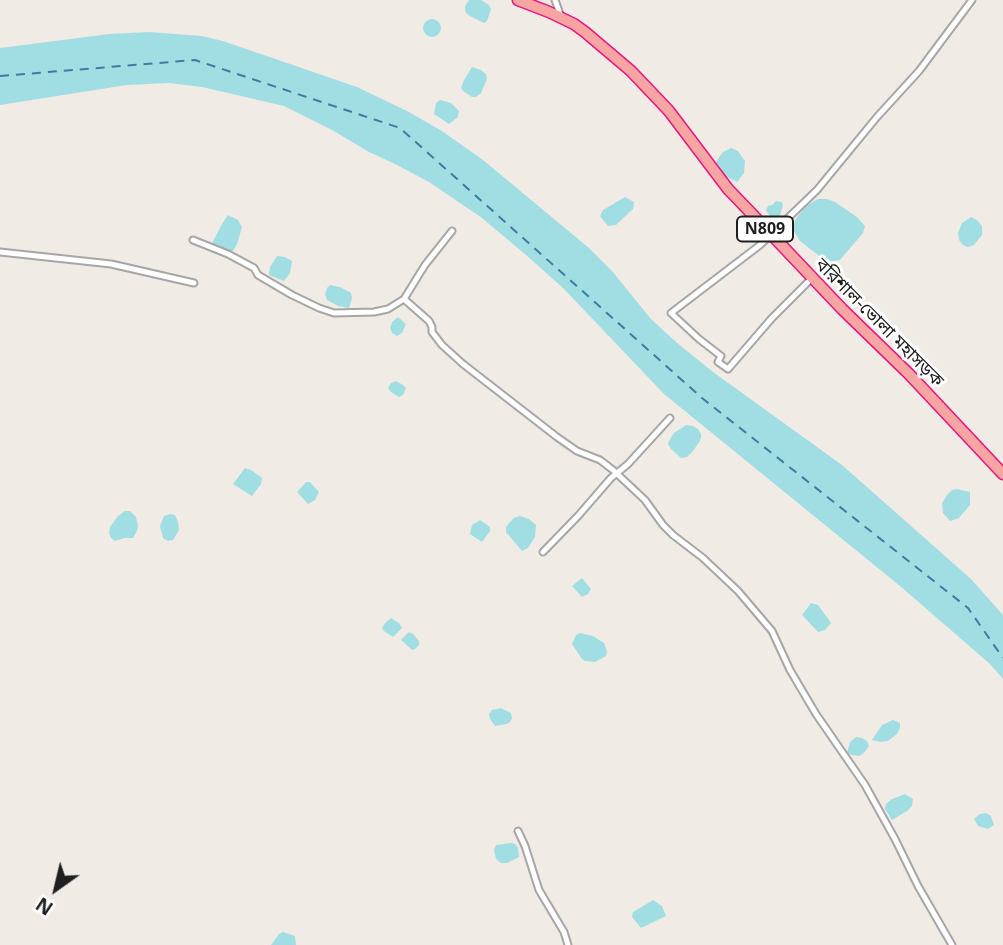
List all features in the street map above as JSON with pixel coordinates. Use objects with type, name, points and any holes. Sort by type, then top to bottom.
[{"type":"highway","name":"বরিশাল-ভোলা মহাসড়ক","points":[[518,0],[561,17],[585,32],[647,87],[669,111],[728,188],[771,235],[909,374],[1003,474]]},
{"type":"street","points":[[555,0],[561,17]]},
{"type":"street","points":[[812,278],[772,318],[728,369],[718,362],[721,356],[671,312],[771,235],[817,190],[877,117],[912,80],[972,0]]},
{"type":"street","points":[[193,240],[254,268],[258,275],[320,308],[334,313],[374,312],[388,309],[404,299],[425,265],[452,230]]},
{"type":"street","points":[[0,252],[111,264],[194,283]]},
{"type":"street","points":[[404,299],[429,321],[432,332],[450,354],[577,451],[606,463],[645,500],[673,535],[703,558],[738,591],[772,631],[790,670],[816,714],[865,785],[952,945]]},
{"type":"street","points":[[543,552],[670,418]]},
{"type":"street","points":[[518,831],[539,890],[564,932],[568,945]]},
{"type":"water","points":[[469,0],[481,0],[489,5],[491,9],[487,21],[484,23],[468,15],[465,6]]},
{"type":"water","points":[[428,19],[436,19],[441,28],[439,35],[428,37],[423,32],[423,24]]},
{"type":"water","points":[[149,32],[202,36],[223,41],[357,87],[442,131],[483,160],[589,248],[612,271],[651,319],[676,342],[842,465],[971,579],[1003,615],[1003,679],[990,664],[900,586],[664,394],[563,288],[526,255],[482,218],[429,182],[284,106],[202,87],[169,83],[127,85],[0,105],[0,48],[109,34]]},
{"type":"water","points":[[472,67],[486,74],[487,79],[481,93],[476,97],[461,88]]},
{"type":"water","points":[[440,100],[451,103],[459,111],[458,117],[449,124],[434,114],[436,103]]},
{"type":"water","points":[[731,148],[738,151],[745,161],[744,173],[737,182],[725,176],[716,164],[723,152]]},
{"type":"water","points":[[625,197],[634,202],[633,209],[616,225],[608,226],[600,216],[603,210]]},
{"type":"water","points":[[818,199],[835,202],[865,226],[863,233],[840,260],[829,262],[823,259],[800,241],[793,228],[795,220],[806,206]]},
{"type":"water","points":[[776,201],[782,202],[783,205],[777,220],[771,218],[766,210]]},
{"type":"water","points":[[228,215],[238,220],[242,227],[237,244],[229,253],[214,247],[212,243]]},
{"type":"water","points":[[971,217],[982,226],[982,235],[974,245],[968,247],[959,240],[958,233],[962,223]]},
{"type":"water","points":[[277,256],[292,261],[290,273],[284,281],[269,275],[270,267]]},
{"type":"water","points":[[330,285],[351,293],[349,308],[327,300],[325,294]]},
{"type":"water","points":[[398,317],[406,324],[402,333],[397,336],[390,328]]},
{"type":"water","points":[[396,381],[406,388],[399,397],[388,388]]},
{"type":"water","points":[[686,425],[698,429],[701,437],[693,451],[687,457],[681,458],[668,444],[674,433]]},
{"type":"water","points":[[245,468],[262,478],[252,496],[233,484]]},
{"type":"water","points":[[306,482],[310,482],[319,492],[315,500],[308,504],[297,492]]},
{"type":"water","points":[[952,490],[970,492],[970,505],[959,518],[950,521],[943,513],[942,503]]},
{"type":"water","points":[[125,511],[130,511],[136,517],[137,531],[133,538],[115,541],[109,533],[110,527]]},
{"type":"water","points":[[175,515],[179,530],[173,540],[168,541],[163,538],[160,526],[164,516]]},
{"type":"water","points":[[520,516],[536,525],[535,537],[528,548],[522,551],[506,532],[510,522]]},
{"type":"water","points":[[480,520],[490,527],[482,542],[470,534],[472,525]]},
{"type":"water","points":[[582,578],[591,589],[582,597],[572,586]]},
{"type":"water","points":[[811,603],[818,605],[831,623],[825,630],[818,632],[802,615]]},
{"type":"water","points":[[391,618],[402,628],[393,637],[382,628]]},
{"type":"water","points":[[409,632],[419,641],[419,645],[412,650],[401,640]]},
{"type":"water","points":[[580,633],[593,636],[604,643],[606,656],[595,662],[582,659],[572,644]]},
{"type":"water","points":[[501,708],[511,713],[512,718],[507,724],[495,726],[489,714],[492,710]]},
{"type":"water","points":[[893,720],[900,723],[897,734],[888,741],[872,740],[882,725]]},
{"type":"water","points":[[856,737],[867,741],[869,746],[859,756],[847,753],[850,742]]},
{"type":"water","points":[[905,794],[913,799],[912,806],[892,820],[885,809],[886,804]]},
{"type":"water","points":[[986,813],[991,816],[994,825],[988,829],[978,826],[974,819]]},
{"type":"water","points":[[511,843],[518,848],[519,857],[501,863],[496,859],[496,845]]},
{"type":"water","points":[[653,900],[662,906],[666,916],[641,928],[632,917],[633,912]]},
{"type":"water","points":[[283,932],[295,936],[296,945],[271,945]]},
{"type":"ferry route","points":[[0,76],[195,60],[400,128],[702,398],[968,608],[1003,658]]}]
